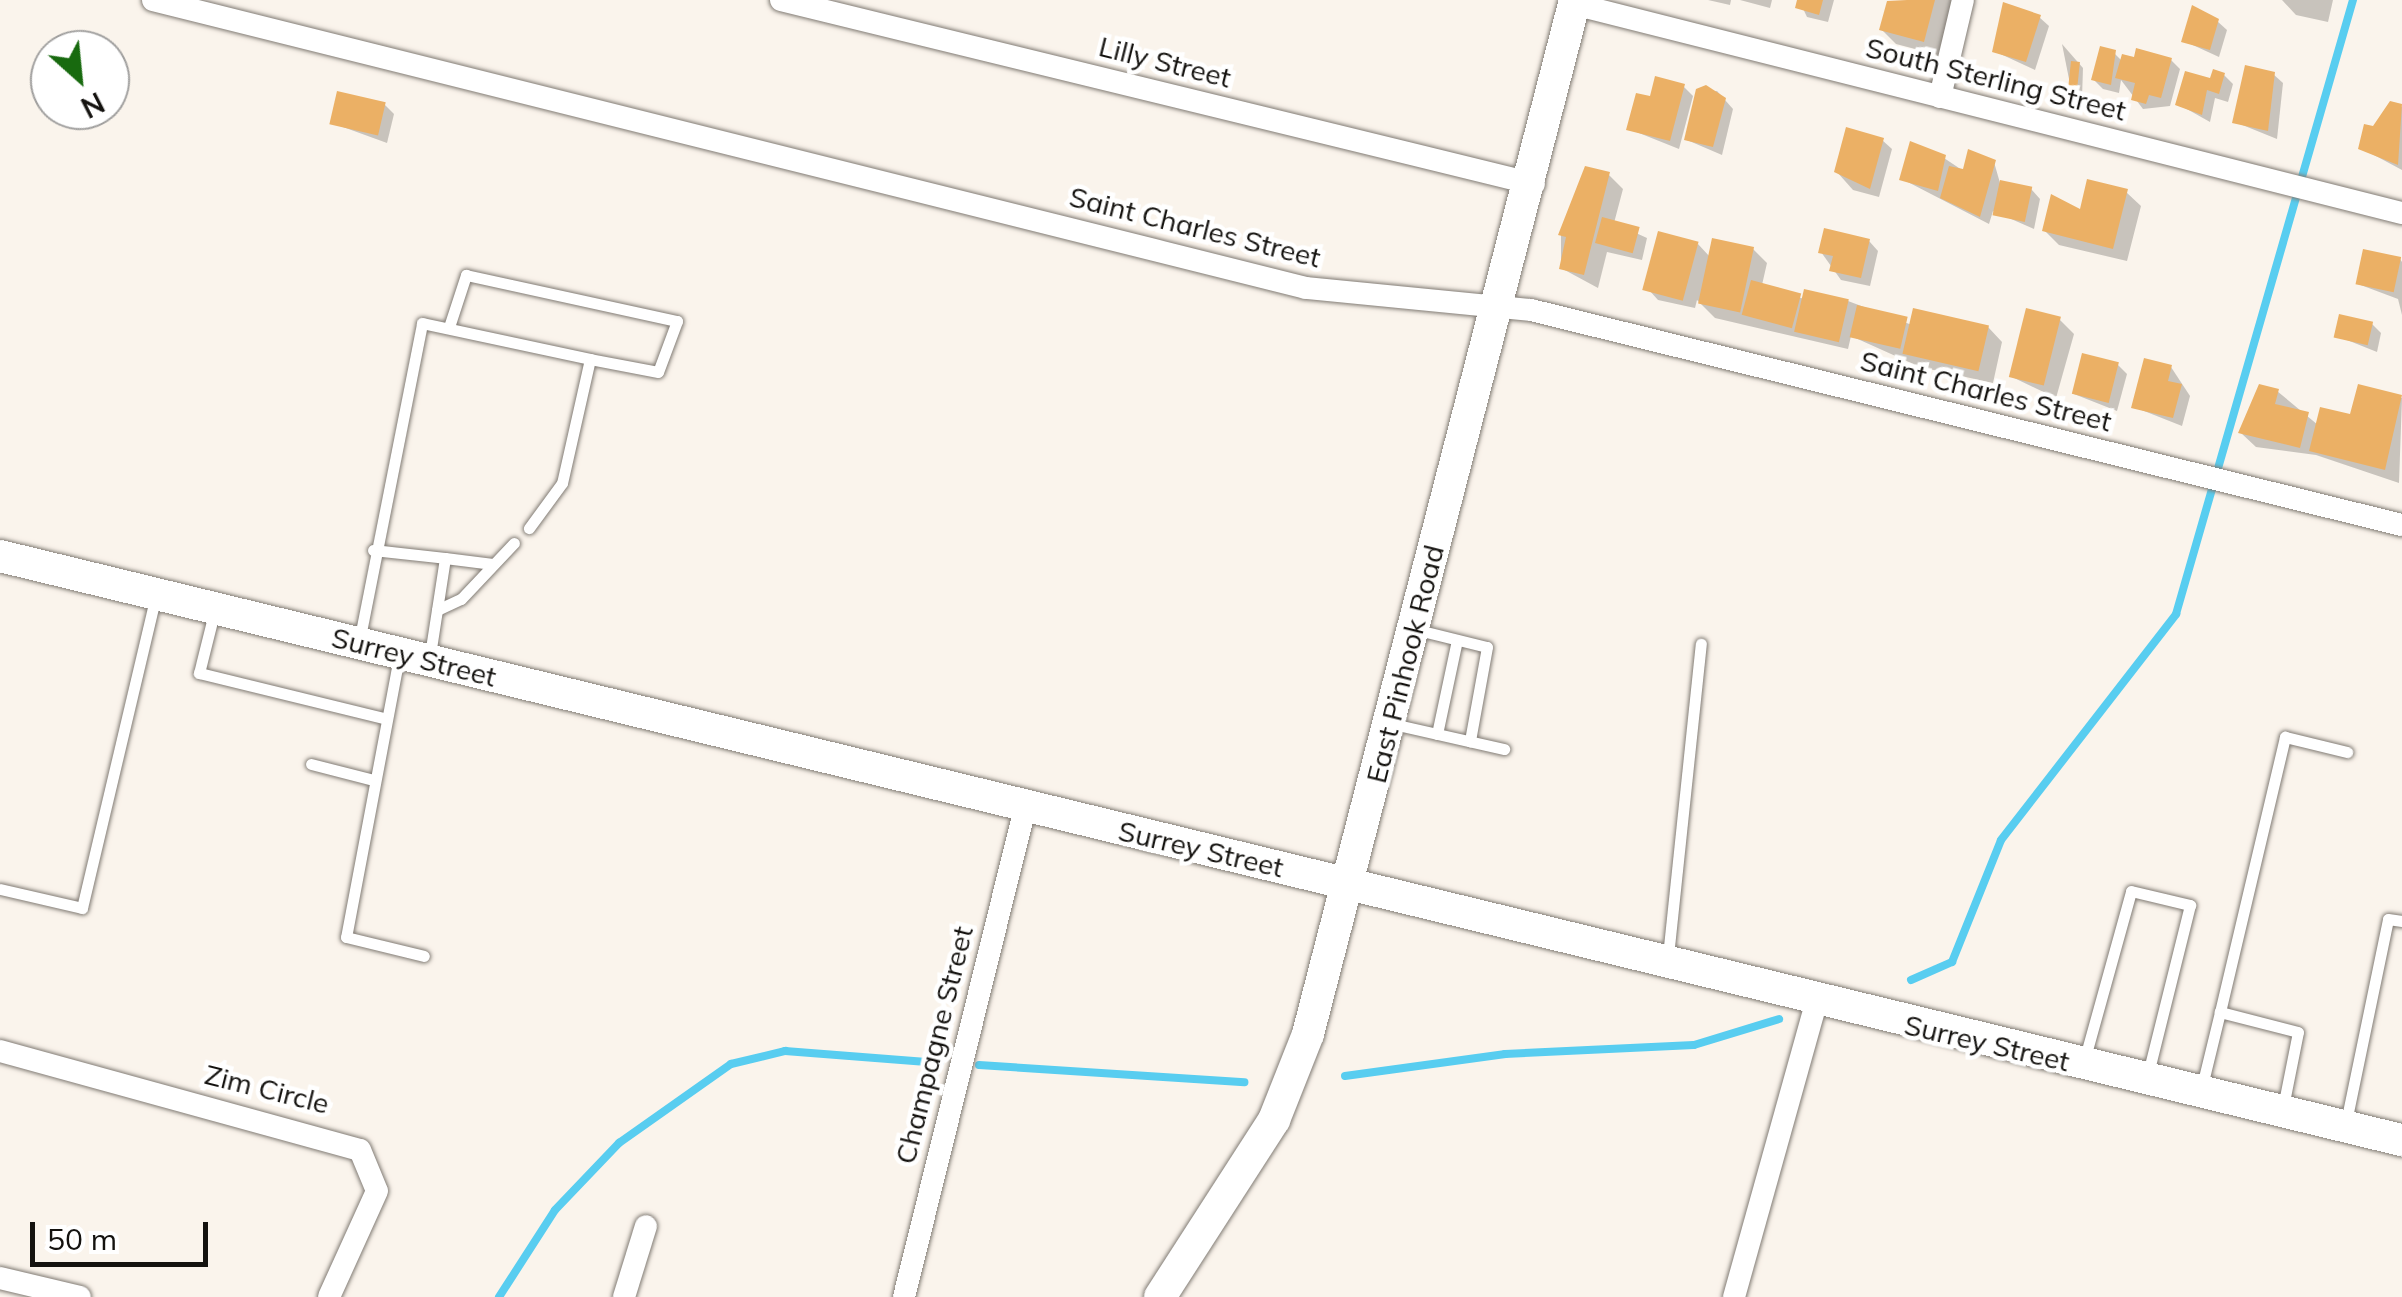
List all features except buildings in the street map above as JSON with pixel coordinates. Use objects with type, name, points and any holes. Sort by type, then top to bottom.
[{"type":"street","name":"Saint Charles Street","points":[[153,0],[1306,288],[1499,303],[2402,526]]},
{"type":"street","name":"Lilly Street","points":[[781,0],[1534,184]]},
{"type":"street","points":[[1940,96],[1963,0]]},
{"type":"street","name":"East Pinhook Road","points":[[1160,1297],[1286,1096],[1350,885],[1412,628],[1534,184],[1575,2]]},
{"type":"street","name":"South Sterling Street","points":[[1575,2],[2402,213]]},
{"type":"street","name":"Surrey Street","points":[[0,556],[1350,885],[1816,1003],[2402,1140]]},
{"type":"street","name":"Champagne Street","points":[[904,1297],[1025,808]]},
{"type":"street","points":[[1734,1297],[1816,1003]]},
{"type":"street","name":"Zim Circle","points":[[0,1051],[360,1150],[377,1191],[329,1297]]},
{"type":"street","points":[[624,1297],[646,1226]]},
{"type":"street","points":[[0,1278],[80,1297]]},
{"type":"lane","points":[[359,643],[373,550],[422,322],[658,372],[677,321],[466,275],[450,327]]},
{"type":"lane","points":[[529,528],[562,483],[590,359]]},
{"type":"lane","points":[[437,610],[514,544]]},
{"type":"lane","points":[[373,550],[494,564]]},
{"type":"lane","points":[[424,956],[346,937],[370,779],[384,718],[437,610],[445,558]]},
{"type":"lane","points":[[0,888],[82,908],[157,593]]},
{"type":"lane","points":[[215,608],[199,673],[384,718]]},
{"type":"lane","points":[[1412,628],[1487,647],[1470,741]]},
{"type":"lane","points":[[1436,734],[1457,640]]},
{"type":"lane","points":[[1666,965],[1701,644]]},
{"type":"lane","points":[[1389,723],[1504,749]]},
{"type":"lane","points":[[2200,1092],[2285,738],[2347,752]]},
{"type":"lane","points":[[311,764],[370,779]]},
{"type":"lane","points":[[2083,1065],[2131,891],[2190,905],[2147,1080]]},
{"type":"lane","points":[[2345,1126],[2388,918],[2402,921]]},
{"type":"lane","points":[[2220,1012],[2298,1032],[2282,1112]]},
{"type":"waterway","points":[[1911,980],[1952,962],[2001,840],[2176,614],[2353,0]]},
{"type":"waterway","points":[[1345,1076],[1505,1054],[1694,1045],[1779,1019]]},
{"type":"waterway","points":[[499,1297],[555,1210],[619,1143],[731,1064],[785,1051],[940,1063]]},
{"type":"waterway","points":[[979,1065],[1244,1082]]}]
